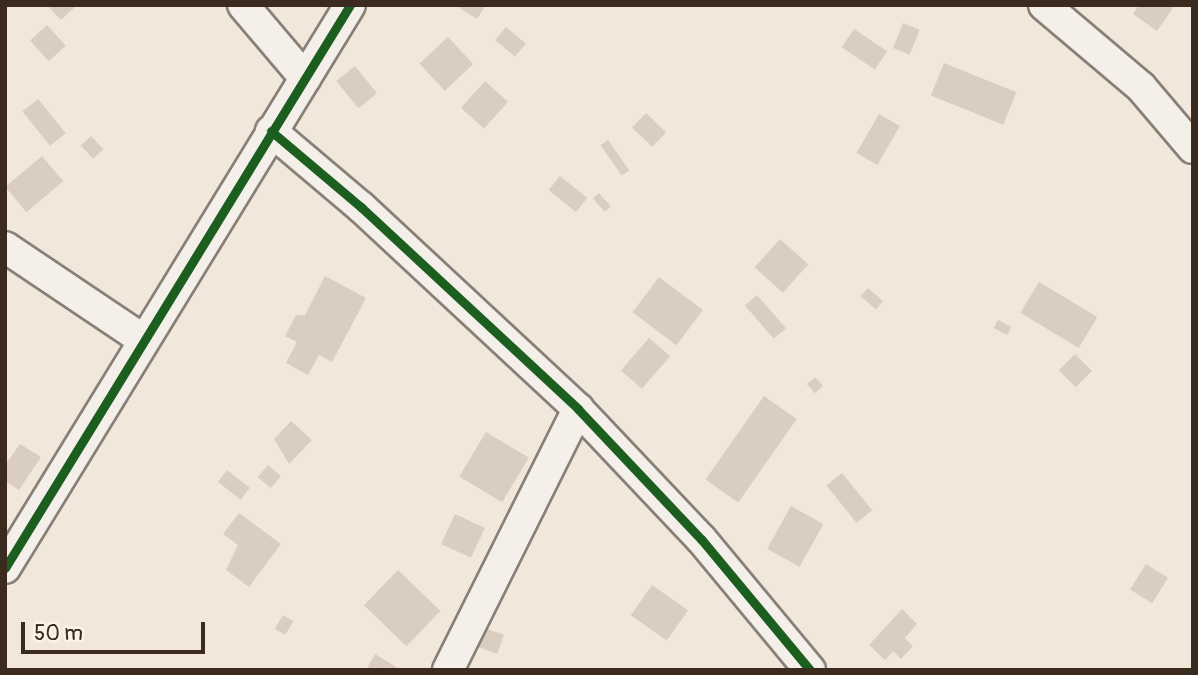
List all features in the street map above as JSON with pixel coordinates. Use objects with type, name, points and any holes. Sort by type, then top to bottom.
[{"type":"street","points":[[243,5],[305,78]]},
{"type":"street","points":[[10,547],[350,5]]},
{"type":"street","points":[[1044,5],[1141,87],[1193,148]]},
{"type":"street","points":[[271,131],[361,207],[578,410],[702,540],[810,670]]},
{"type":"street","points":[[5,247],[142,339]]},
{"type":"street","points":[[448,670],[578,410]]},
{"type":"building","points":[[47,5],[77,5],[61,20]]},
{"type":"building","points":[[455,5],[486,5],[477,19]]},
{"type":"building","points":[[1139,5],[1175,5],[1157,31],[1133,14]]},
{"type":"building","points":[[903,23],[920,30],[910,55],[893,48]]},
{"type":"building","points":[[47,25],[66,46],[49,61],[30,40]]},
{"type":"building","points":[[506,27],[526,44],[515,57],[495,40]]},
{"type":"building","points":[[854,29],[887,51],[875,70],[842,47]]},
{"type":"building","points":[[448,37],[473,64],[445,91],[419,64]]},
{"type":"building","points":[[944,63],[1016,92],[1003,125],[931,95]]},
{"type":"building","points":[[355,66],[377,93],[358,108],[336,81]]},
{"type":"building","points":[[485,81],[508,102],[484,128],[461,108]]},
{"type":"building","points":[[38,99],[66,133],[50,146],[22,112]]},
{"type":"building","points":[[646,113],[666,132],[652,147],[632,127]]},
{"type":"building","points":[[879,114],[900,126],[877,165],[856,153]]},
{"type":"building","points":[[91,136],[103,149],[93,159],[81,146]]},
{"type":"building","points":[[608,140],[629,170],[622,175],[601,145]]},
{"type":"building","points":[[42,156],[63,181],[26,212],[5,187]]},
{"type":"building","points":[[560,176],[587,198],[576,212],[549,190]]},
{"type":"building","points":[[599,193],[611,207],[605,212],[593,198]]},
{"type":"building","points":[[780,239],[808,264],[783,293],[755,267]]},
{"type":"building","points":[[325,276],[366,298],[332,362],[319,355],[308,375],[286,363],[297,342],[285,336],[296,315],[305,315]]},
{"type":"building","points":[[659,277],[703,310],[676,345],[633,312]]},
{"type":"building","points":[[1039,282],[1097,317],[1079,348],[1020,313]]},
{"type":"building","points":[[868,288],[883,301],[876,309],[861,296]]},
{"type":"building","points":[[757,295],[786,328],[774,339],[745,305]]},
{"type":"building","points":[[998,320],[1011,327],[1007,335],[994,328]]},
{"type":"building","points":[[649,338],[670,356],[642,389],[621,370]]},
{"type":"building","points":[[1075,354],[1092,371],[1076,387],[1059,370]]},
{"type":"building","points":[[815,377],[823,386],[815,393],[807,384]]},
{"type":"building","points":[[764,396],[797,419],[738,502],[705,480]]},
{"type":"building","points":[[291,421],[312,440],[289,464],[274,439]]},
{"type":"building","points":[[486,432],[529,458],[502,502],[459,477]]},
{"type":"building","points":[[20,444],[41,457],[19,490],[5,481],[5,465]]},
{"type":"building","points":[[268,465],[281,476],[271,488],[258,477]]},
{"type":"building","points":[[227,470],[250,488],[241,500],[218,482]]},
{"type":"building","points":[[842,473],[872,510],[857,523],[826,486]]},
{"type":"building","points":[[791,506],[823,524],[800,567],[767,549]]},
{"type":"building","points":[[239,513],[281,544],[249,587],[226,570],[238,545],[223,534]]},
{"type":"building","points":[[455,514],[485,528],[471,558],[441,544]]},
{"type":"building","points":[[1146,564],[1168,578],[1152,603],[1130,589]]},
{"type":"building","points":[[398,570],[440,611],[406,646],[364,605]]},
{"type":"building","points":[[652,585],[688,610],[667,641],[631,615]]},
{"type":"building","points":[[902,609],[917,624],[905,638],[913,646],[901,659],[893,651],[885,660],[869,645]]},
{"type":"building","points":[[283,615],[293,621],[285,635],[275,629]]},
{"type":"building","points":[[484,628],[504,635],[497,654],[477,647]]},
{"type":"building","points":[[375,654],[401,670],[366,670]]},
{"type":"cycle path","points":[[5,568],[350,5]]},
{"type":"cycle path","points":[[271,131],[361,207],[578,409],[702,540],[810,670]]}]
